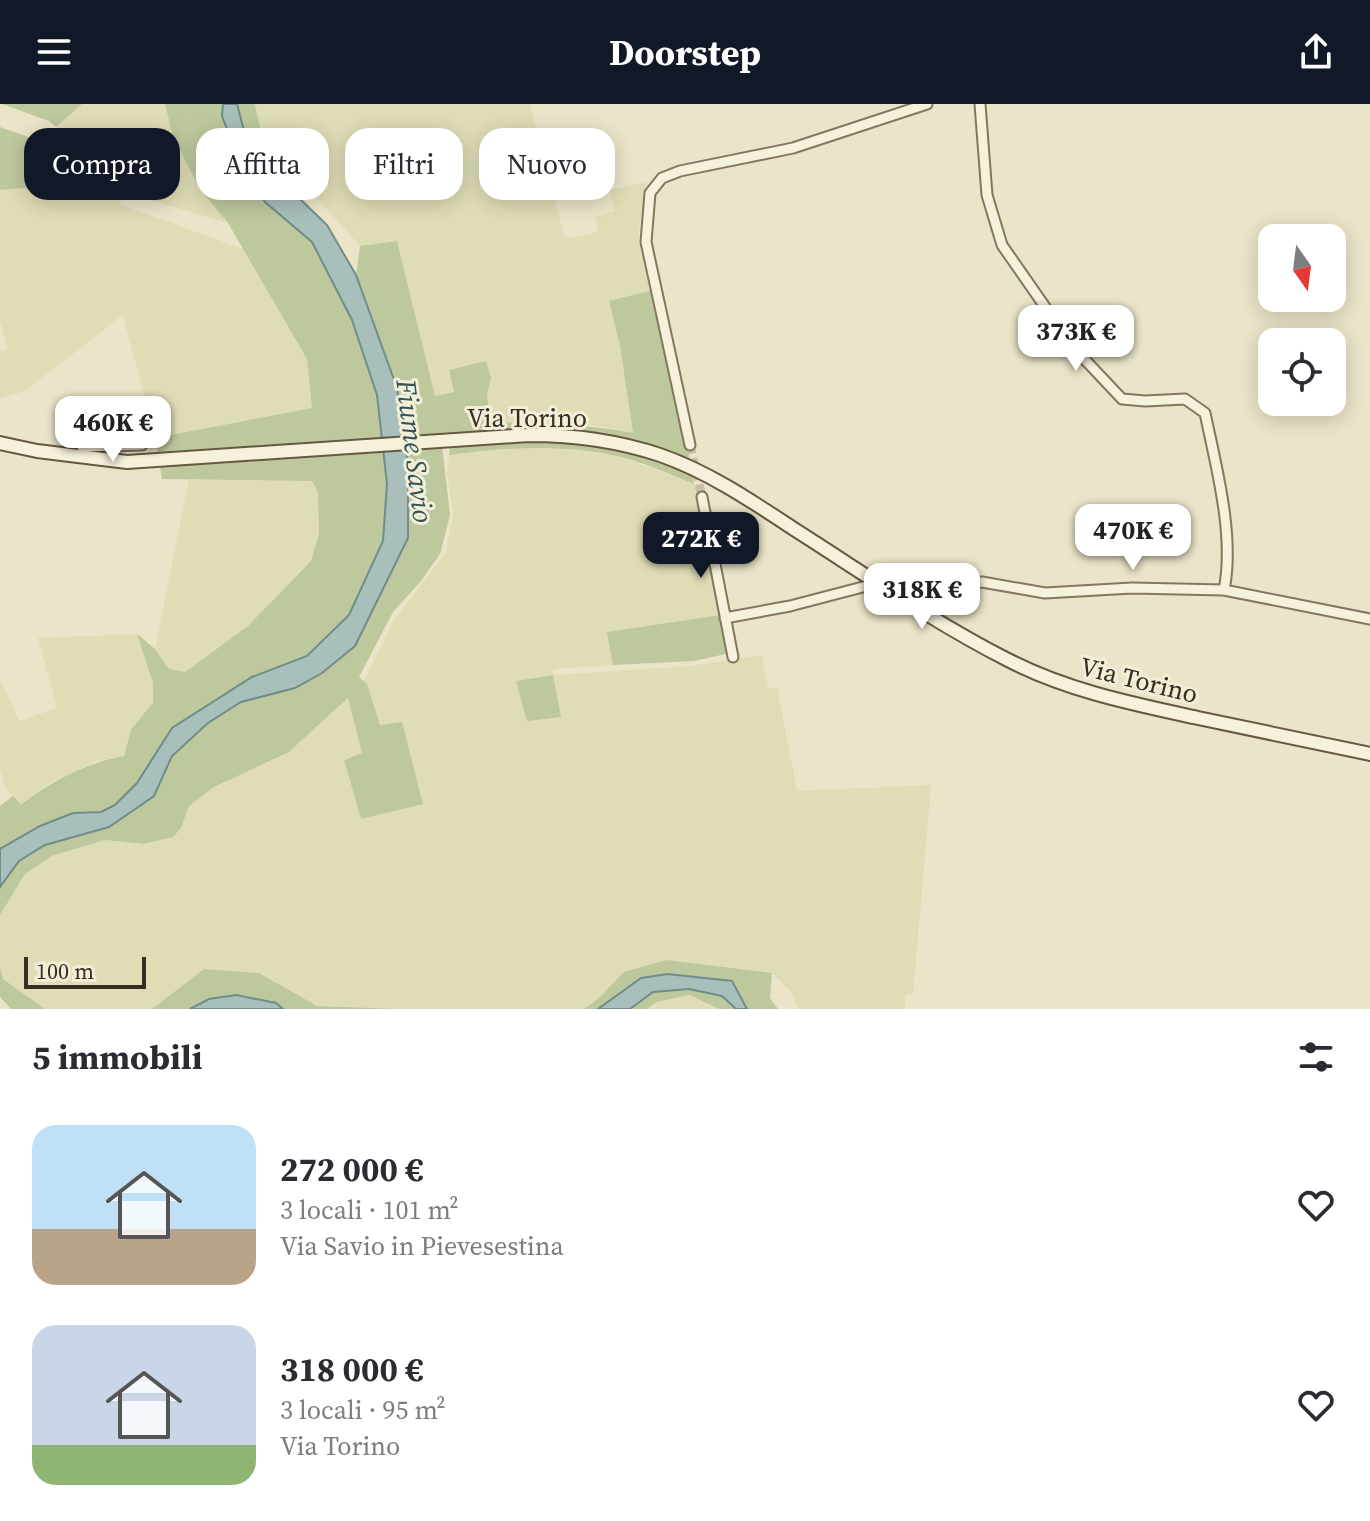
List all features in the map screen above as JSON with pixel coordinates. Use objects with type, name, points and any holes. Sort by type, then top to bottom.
[{"type":"main road","name":"Via Torino","points":[[0,443],[127,462],[498,437],[558,435],[588,438],[660,455],[701,472],[747,498],[895,594],[1009,661],[1081,690],[1370,754]]},
{"type":"street","points":[[690,445],[646,242],[650,193],[662,178],[680,171],[793,148],[927,104]]},
{"type":"street","points":[[980,104],[987,195],[1002,245],[1073,347],[1122,399],[1185,399],[1205,413],[1223,504],[1227,576],[1224,590]]},
{"type":"street","points":[[82,447],[142,445]]},
{"type":"street","points":[[97,458],[111,447]]},
{"type":"street","points":[[702,497],[733,657]]},
{"type":"street","points":[[895,594],[917,588],[982,582],[1045,593],[1132,588],[1224,590],[1370,619]]},
{"type":"street","points":[[725,618],[790,606],[878,583]]},
{"type":"shaded area","points":[[82,104],[165,104],[171,128],[58,128],[56,127]]},
{"type":"shaded area","points":[[255,104],[530,104],[536,128],[479,128],[479,200],[555,200],[565,239],[598,232],[595,217],[615,211],[612,200],[615,200],[615,189],[646,182],[638,239],[650,291],[609,302],[620,346],[633,433],[598,426],[548,422],[491,423],[487,395],[491,378],[435,396],[397,241],[360,246],[319,200],[329,200],[329,128],[260,128]]},
{"type":"shaded area","points":[[180,150],[196,181],[196,200],[209,200],[228,223],[150,200],[180,200]]},
{"type":"shaded area","points":[[24,188],[24,200],[117,200],[122,205],[243,249],[307,359],[313,409],[155,438],[123,315],[25,391],[0,398],[0,352],[8,349],[0,322],[0,190]]},
{"type":"shaded area","points":[[501,447],[555,447],[619,456],[694,484],[720,615],[608,632],[613,665],[553,669],[553,675],[691,666],[762,655],[768,688],[777,687],[797,791],[931,785],[913,994],[905,996],[905,1009],[798,1009],[791,992],[772,973],[740,971],[624,972],[584,1009],[348,1009],[317,1006],[259,973],[204,969],[152,1009],[45,1009],[3,979],[0,968],[0,912],[25,874],[52,856],[105,840],[143,844],[181,828],[188,806],[214,787],[289,752],[349,698],[363,753],[344,759],[361,819],[402,722],[380,726],[364,682],[395,618],[446,553],[453,513],[447,474],[449,455]]},
{"type":"shaded area","points":[[189,480],[312,481],[318,492],[319,533],[311,561],[248,626],[185,672],[169,669],[155,649]]},
{"type":"shaded area","points":[[137,634],[153,683],[153,703],[131,729],[124,756],[96,761],[50,783],[20,804],[5,787],[0,767],[0,679],[19,721],[57,708],[38,638]]},
{"type":"shaded area","points":[[690,995],[719,1009],[647,1009],[656,1002]]},
{"type":"green space","points":[[2,104],[82,104],[56,127],[49,121]]},
{"type":"green space","points":[[165,104],[223,104],[222,116],[227,128],[196,128],[196,181],[180,150],[180,128],[171,128]]},
{"type":"green space","points":[[237,104],[255,104],[260,128],[243,128]]},
{"type":"green space","points":[[0,127],[24,136],[24,188],[0,190]]},
{"type":"green space","points":[[209,200],[264,200],[312,242],[352,319],[377,395],[387,484],[383,541],[349,615],[307,656],[252,677],[172,728],[137,783],[115,805],[101,812],[73,813],[40,826],[0,849],[0,806],[13,796],[21,804],[70,774],[124,756],[131,729],[153,703],[153,683],[137,634],[155,649],[169,669],[185,672],[248,626],[311,561],[319,533],[318,492],[312,481],[162,479],[155,438],[312,408],[307,359],[228,223]]},
{"type":"green space","points":[[397,241],[435,396],[454,392],[449,370],[486,361],[491,378],[487,395],[491,423],[563,424],[633,433],[620,346],[609,301],[650,291],[673,378],[690,463],[542,430],[441,436],[450,515],[440,554],[393,612],[359,677],[367,684],[380,725],[402,722],[423,804],[361,819],[344,760],[362,753],[348,698],[289,752],[214,787],[189,806],[181,828],[173,837],[143,844],[105,840],[52,856],[25,874],[0,915],[0,887],[19,861],[45,845],[109,827],[154,796],[172,756],[208,723],[241,702],[295,688],[355,646],[408,538],[408,466],[397,388],[356,275],[360,246]]},
{"type":"green space","points":[[535,441],[596,447],[654,461],[692,476],[694,484],[656,468],[596,452],[554,448],[449,455],[450,447]]},
{"type":"green space","points":[[720,615],[730,653],[694,661],[613,665],[607,632]]},
{"type":"green space","points":[[553,675],[561,717],[527,721],[516,681]]},
{"type":"green space","points":[[666,960],[772,973],[770,998],[778,1009],[747,1009],[731,981],[641,978],[598,1009],[584,1009],[624,972]]},
{"type":"green space","points":[[0,968],[3,979],[45,1009],[11,1009],[0,997]]},
{"type":"green space","points":[[204,969],[259,973],[317,1006],[398,1009],[283,1009],[276,1003],[209,999],[190,1009],[152,1009]]},
{"type":"green space","points":[[689,989],[722,996],[736,1009],[719,1009],[690,995],[656,1002],[647,1009],[630,1009],[653,992]]},
{"type":"water","points":[[223,104],[237,104],[243,128],[227,128],[222,116]]},
{"type":"water","points":[[301,200],[327,225],[356,275],[397,388],[408,466],[408,538],[355,646],[322,673],[295,688],[241,702],[208,723],[172,756],[154,796],[109,827],[45,845],[19,861],[0,887],[0,849],[40,826],[73,813],[101,812],[115,805],[137,783],[172,728],[252,677],[307,656],[349,615],[383,541],[387,484],[377,395],[352,320],[312,242],[265,202]]},
{"type":"water","points":[[667,974],[732,981],[747,1009],[736,1009],[722,996],[689,989],[653,992],[630,1009],[598,1009],[641,978]]},
{"type":"water","points":[[236,995],[276,1003],[283,1009],[190,1009],[209,999]]},
{"type":"tunnel","points":[[690,445],[702,497]]},
{"type":"water label","name":"Fiume Savio","points":[[415,451]]}]
